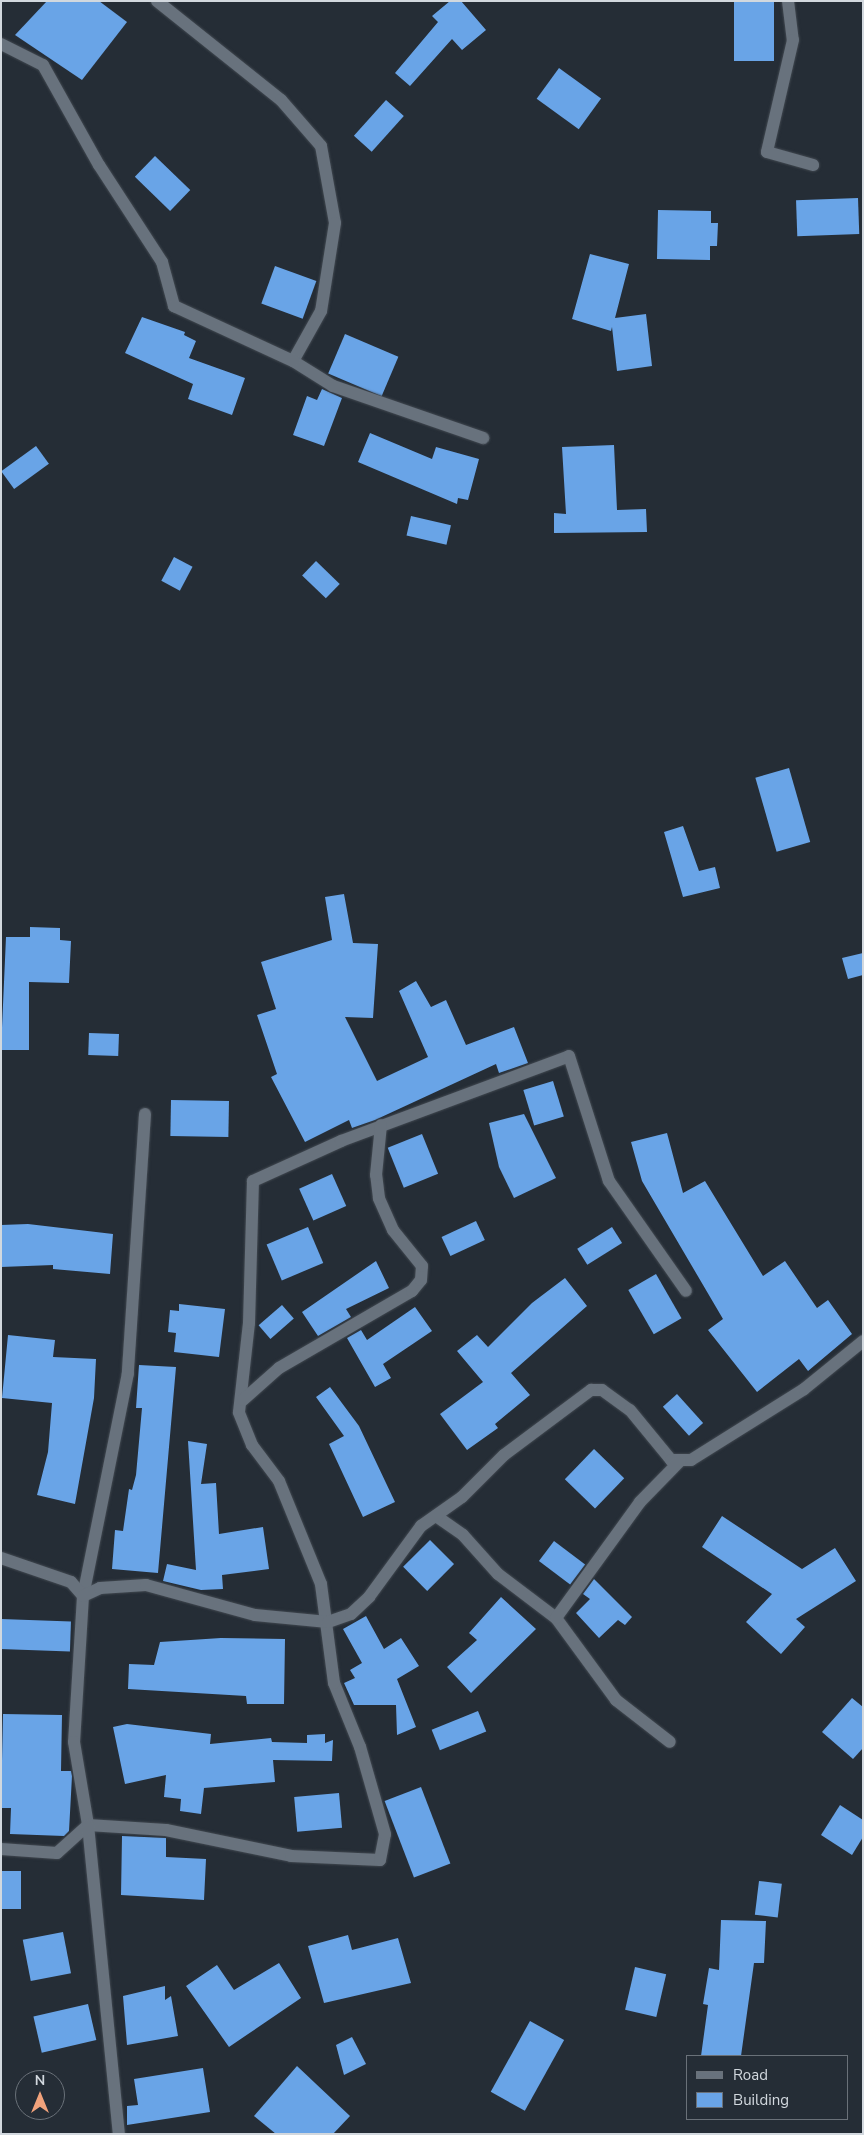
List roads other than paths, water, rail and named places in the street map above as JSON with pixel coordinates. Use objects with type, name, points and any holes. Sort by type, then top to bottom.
[{"type":"street","points":[[157,1],[281,100],[321,146],[335,223],[321,311],[293,361]]},
{"type":"street","points":[[788,1],[792,40],[767,152],[813,166]]},
{"type":"street","points":[[1,44],[43,65],[99,166],[162,262],[174,306],[293,361],[333,386],[483,438]]},
{"type":"street","points":[[1,1848],[57,1853],[88,1825],[166,1830],[291,1856],[380,1860],[385,1834],[360,1747],[334,1683],[328,1622],[321,1584],[279,1481],[242,1426],[253,1181],[381,1125],[569,1056],[609,1181],[686,1291]]},
{"type":"street","points":[[119,2134],[88,1825],[74,1742],[83,1596],[128,1373],[145,1114]]},
{"type":"street","points":[[243,1400],[279,1368],[412,1291],[421,1280],[422,1266],[393,1230],[379,1198],[376,1175],[381,1125]]},
{"type":"street","points":[[83,1596],[100,1588],[146,1585],[255,1615],[328,1622],[351,1614],[369,1597],[401,1550],[436,1516],[462,1497],[504,1455],[591,1390],[602,1390],[630,1410],[665,1456],[679,1462],[691,1460],[736,1434],[833,1369],[863,1342]]},
{"type":"street","points":[[556,1618],[640,1502],[679,1462]]},
{"type":"street","points":[[436,1516],[463,1535],[498,1574],[556,1618],[616,1700],[670,1742]]},
{"type":"street","points":[[1,1558],[71,1582],[83,1596]]}]
